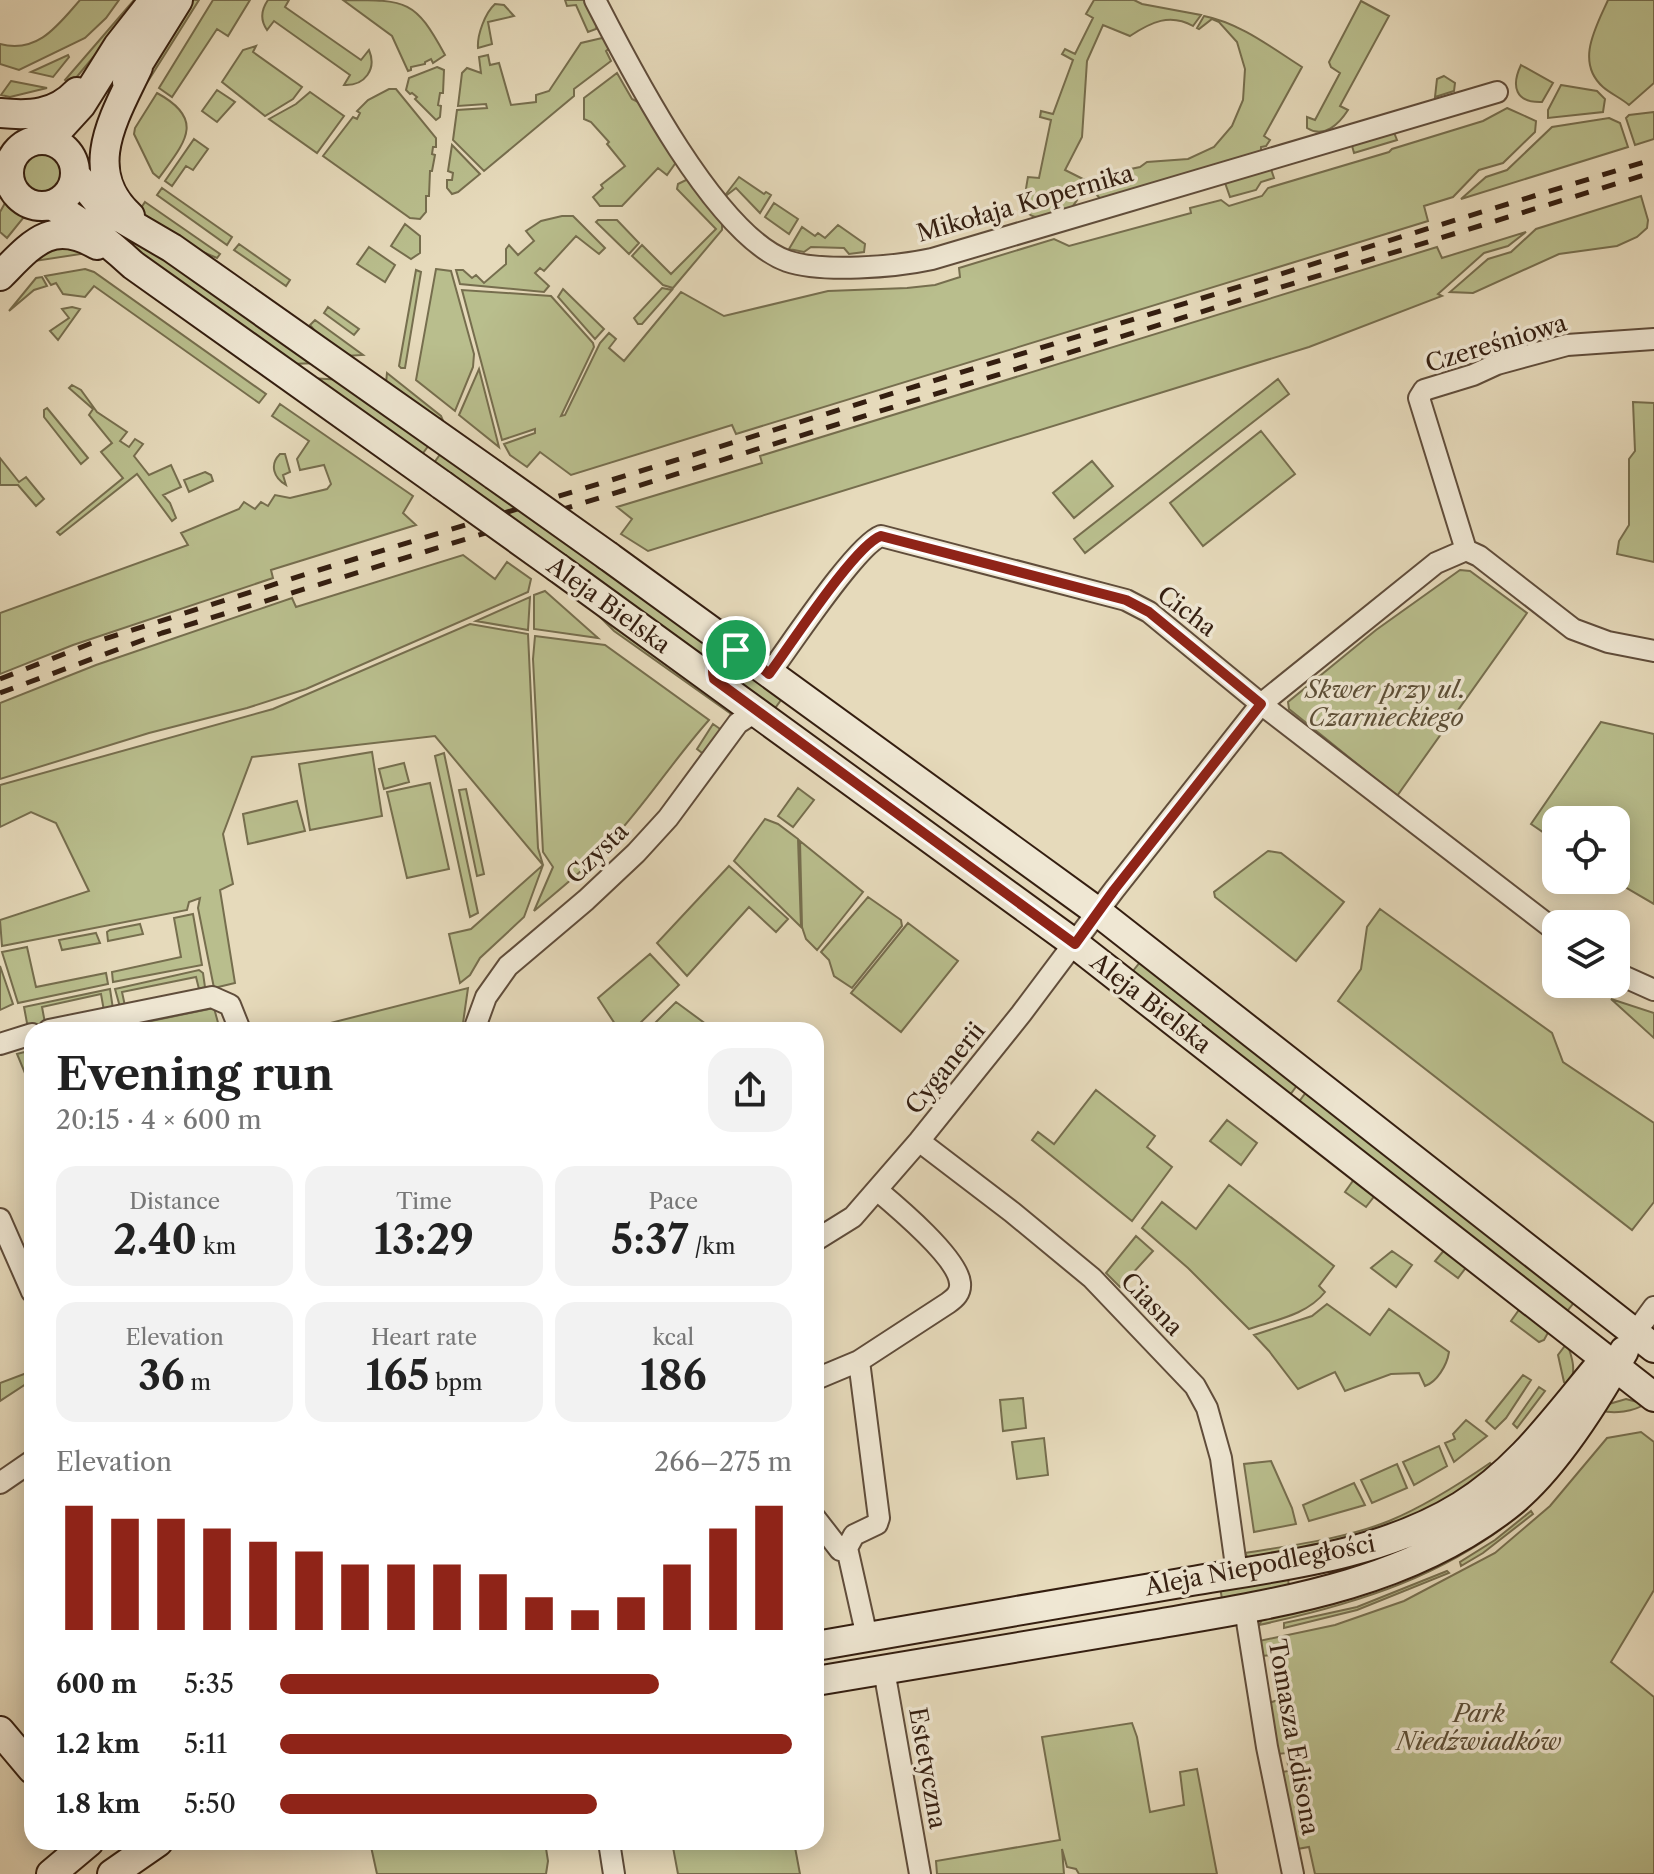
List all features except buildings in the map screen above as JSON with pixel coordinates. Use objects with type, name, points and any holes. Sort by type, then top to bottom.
[{"type":"main road","points":[[0,113],[40,113],[60,107],[118,46],[154,0]]},
{"type":"main road","points":[[172,248],[127,214],[111,193],[106,176],[104,145],[110,125],[138,67],[178,0]]},
{"type":"main road","points":[[45,205],[21,199],[5,180],[16,151],[41,140],[81,105],[118,46]]},
{"type":"main road","points":[[0,264],[45,205],[68,193],[74,168],[103,114],[138,67]]},
{"type":"main road","points":[[0,126],[64,148],[74,168]]},
{"type":"main road","name":"Aleja Bielska","points":[[74,168],[102,207],[172,248],[494,475],[1098,912],[1644,1340]]},
{"type":"main road","name":"Aleja Bielska","points":[[45,205],[75,217],[102,236],[133,265],[782,728],[1075,944],[1654,1399]]},
{"type":"main road","points":[[0,276],[31,245],[56,233],[75,234],[133,265]]},
{"type":"main road","points":[[714,679],[712,666],[715,656],[724,650],[736,650]]},
{"type":"main road","points":[[782,728],[799,728],[807,723],[811,712],[806,700]]},
{"type":"main road","name":"Aleja Niepodległości","points":[[824,1644],[1289,1564],[1370,1546],[1458,1508],[1502,1477],[1610,1363],[1644,1340]]},
{"type":"main road","name":"Aleja Niepodległości","points":[[829,1679],[1245,1609],[1335,1589],[1405,1566],[1468,1534],[1511,1504],[1533,1482],[1591,1407],[1610,1363]]},
{"type":"main road","points":[[1591,1407],[1626,1392],[1654,1399]]},
{"type":"main road","points":[[1289,1564],[1296,1571],[1299,1586],[1297,1594],[1290,1599]]},
{"type":"main road","points":[[1195,1580],[1192,1601],[1204,1616]]},
{"type":"main road","points":[[915,1665],[926,1649],[925,1640],[917,1629]]},
{"type":"main road","points":[[824,1647],[826,1662],[832,1671],[829,1679]]},
{"type":"main road","points":[[0,1731],[24,1760]]},
{"type":"main road","points":[[51,1874],[81,1850]]},
{"type":"main road","points":[[97,1850],[115,1873],[147,1850]]},
{"type":"street","name":"Mikołaja Kopernika","points":[[595,0],[681,152],[734,224],[769,253],[807,265],[876,266],[932,259],[1497,92]]},
{"type":"street","name":"Czereśniowa","points":[[1466,550],[1419,398],[1424,390],[1567,345],[1654,339]]},
{"type":"street","name":"Cicha","points":[[769,674],[853,561],[871,539],[881,536],[1126,600],[1149,612],[1261,704],[1542,920]]},
{"type":"street","points":[[1466,550],[1479,556],[1573,629],[1608,642],[1654,651]]},
{"type":"street","name":"Cyganerii","points":[[824,1237],[853,1217],[919,1141],[1261,704],[1436,563],[1466,550]]},
{"type":"street","name":"Czysta","points":[[477,1022],[486,997],[508,966],[636,853],[668,818],[738,723],[757,711]]},
{"type":"street","points":[[1630,979],[1654,990]]},
{"type":"street","points":[[89,1022],[212,997],[230,1005],[237,1022]]},
{"type":"street","points":[[0,1044],[24,1036]]},
{"type":"street","name":"Ciasna","points":[[919,1141],[1092,1278],[1195,1386],[1207,1408],[1218,1448],[1237,1573]]},
{"type":"street","points":[[824,1376],[859,1361],[957,1297],[961,1286],[958,1274],[923,1229],[877,1190]]},
{"type":"street","points":[[0,1219],[24,1274]]},
{"type":"street","points":[[1644,1340],[1654,1307]]},
{"type":"street","points":[[859,1361],[879,1518],[877,1524],[854,1535],[847,1548],[867,1637]]},
{"type":"street","points":[[0,1483],[24,1466]]},
{"type":"street","points":[[824,1529],[840,1550]]},
{"type":"street","name":"Tomasza Edisona","points":[[1245,1609],[1267,1747],[1293,1874]]},
{"type":"street","name":"Estetyczna","points":[[884,1670],[920,1874]]},
{"type":"street","points":[[610,1850],[614,1874]]},
{"type":"green space","points":[[80,0],[119,0],[85,38],[19,70],[0,64],[0,44],[25,45],[36,41],[55,28]]},
{"type":"green space","points":[[134,0],[141,0],[70,85],[65,80]]},
{"type":"green space","points":[[189,0],[199,0],[123,121],[120,118]]},
{"type":"green space","points":[[213,0],[250,0],[228,36],[217,29],[172,97],[159,88]]},
{"type":"green space","points":[[268,0],[289,0],[285,7],[361,60],[369,50],[371,64],[367,75],[358,83],[344,85],[350,75],[274,21],[267,30],[262,15]]},
{"type":"green space","points":[[343,0],[382,1],[407,7],[426,23],[445,55],[433,63],[431,59],[408,71],[392,36]]},
{"type":"green space","points":[[565,0],[588,0],[598,20],[596,29],[588,32],[576,5],[567,6]]},
{"type":"green space","points":[[1094,0],[1134,0],[1201,15],[1193,26],[1176,20],[1161,21],[1130,36],[1103,25],[1087,61],[1082,137],[1065,170],[1087,181],[1070,209],[1037,217],[1027,211],[1025,199],[1028,177],[1039,178],[1051,120],[1040,117],[1041,111],[1053,114],[1073,60],[1062,54],[1065,49],[1075,54],[1093,18],[1086,14]]},
{"type":"green space","points":[[1608,0],[1654,0],[1654,83],[1629,105],[1603,87],[1590,67],[1590,44]]},
{"type":"green space","points":[[1361,1],[1389,16],[1340,106],[1348,110],[1325,131],[1313,131],[1307,128],[1307,117],[1315,120],[1340,73],[1329,62]]},
{"type":"green space","points":[[495,4],[504,5],[514,16],[488,22],[492,44],[478,48],[482,24]]},
{"type":"green space","points":[[1204,16],[1243,30],[1302,67],[1264,136],[1270,140],[1261,147],[1261,153],[1102,201],[1097,195],[1107,174],[1140,167],[1147,162],[1188,159],[1214,147],[1232,126],[1243,100],[1245,69],[1237,42],[1219,22],[1212,19],[1197,28]]},
{"type":"green space","points":[[602,38],[611,47],[606,51],[611,61],[574,89],[574,96],[484,171],[453,140],[457,110],[487,108],[486,104],[458,106],[462,73],[467,68],[481,73],[479,57],[488,55],[490,65],[499,63],[511,105],[536,102],[536,95],[549,91],[581,43]]},
{"type":"green space","points":[[256,46],[253,52],[302,87],[293,99],[265,116],[222,82],[243,50]]},
{"type":"green space","points":[[68,55],[53,77],[31,72]]},
{"type":"green space","points":[[1521,65],[1553,83],[1542,102],[1526,100],[1518,92],[1516,80]]},
{"type":"green space","points":[[437,67],[444,70],[443,93],[440,93],[438,105],[441,106],[440,117],[436,120],[415,99],[417,97],[406,90],[409,78]]},
{"type":"green space","points":[[617,73],[632,99],[646,106],[677,161],[667,175],[658,168],[622,206],[600,206],[593,197],[603,188],[601,185],[625,166],[607,144],[609,142],[591,122],[584,119],[584,98]]},
{"type":"green space","points":[[1444,76],[1455,83],[1454,91],[1435,97],[1437,79]]},
{"type":"green space","points":[[11,81],[47,88],[10,97],[1,95]]},
{"type":"green space","points":[[1561,85],[1597,91],[1605,99],[1603,112],[1548,118],[1548,110]]},
{"type":"green space","points":[[389,89],[396,89],[436,138],[426,212],[420,219],[410,218],[323,156],[353,117],[357,119],[360,113],[357,111],[368,100]]},
{"type":"green space","points":[[217,90],[235,102],[217,122],[202,111]]},
{"type":"green space","points":[[310,92],[344,116],[317,153],[269,119]]},
{"type":"green space","points":[[157,93],[182,113],[186,123],[183,143],[159,178],[153,173],[134,134]]},
{"type":"green space","points":[[1507,108],[1536,121],[1535,132],[1503,163],[1479,170],[1453,197],[1424,206],[1428,221],[736,434],[732,425],[571,475],[540,452],[527,467],[510,455],[504,444],[535,433],[535,429],[502,440],[462,290],[551,296],[593,343],[594,347],[561,416],[565,415],[600,343],[609,333],[616,339],[609,348],[624,361],[681,292],[724,316],[828,291],[935,285],[960,277],[959,268],[1054,239],[1069,246],[1191,213],[1190,208],[1221,200],[1229,206],[1262,196],[1268,188],[1483,121]]},
{"type":"green space","points":[[1654,112],[1654,139],[1635,145],[1626,118]]},
{"type":"green space","points":[[1609,118],[1620,123],[1628,147],[1461,199],[1486,177],[1507,170],[1552,127]]},
{"type":"green space","points":[[1393,130],[1397,140],[1354,153],[1351,142]]},
{"type":"green space","points":[[194,139],[208,149],[193,170],[186,166],[172,186],[165,181]]},
{"type":"green space","points":[[452,145],[480,174],[452,194],[447,188],[447,180],[452,180],[453,173],[448,171]]},
{"type":"green space","points":[[42,149],[58,156],[65,172],[58,188],[42,195],[26,188],[19,172],[26,156]]},
{"type":"green space","points":[[1271,169],[1274,178],[1261,182],[1256,190],[1230,197],[1224,180]]},
{"type":"green space","points":[[739,177],[764,194],[771,195],[760,213],[736,188],[723,198]]},
{"type":"green space","points":[[688,179],[722,221],[722,230],[673,288],[663,285],[632,256],[642,245],[671,274],[716,229],[677,189],[678,184]]},
{"type":"green space","points":[[162,188],[232,237],[227,245],[157,195]]},
{"type":"green space","points":[[1641,196],[1648,220],[1647,228],[1637,237],[1617,246],[1559,254],[1473,293],[1450,292],[1488,259],[1511,252],[1536,229]]},
{"type":"green space","points":[[145,202],[220,254],[217,258],[196,249],[139,211]]},
{"type":"green space","points":[[5,203],[24,217],[7,238],[0,232],[0,212]]},
{"type":"green space","points":[[774,203],[798,219],[789,234],[765,217]]},
{"type":"green space","points":[[573,216],[605,248],[599,254],[576,236],[544,271],[540,268],[535,273],[549,286],[544,292],[460,284],[456,270],[463,270],[472,278],[476,275],[484,283],[506,264],[509,245],[518,255],[534,241],[526,231],[541,221]]},
{"type":"green space","points":[[617,220],[639,243],[629,254],[596,222]]},
{"type":"green space","points":[[405,224],[420,236],[420,253],[411,259],[391,246]]},
{"type":"green space","points":[[838,225],[865,244],[864,252],[849,254],[844,248],[811,247],[804,252],[789,249],[802,227],[815,236],[818,233],[825,238]]},
{"type":"green space","points":[[123,228],[318,363],[290,364],[114,239]]},
{"type":"green space","points":[[1526,232],[1508,246],[1484,253],[1438,294],[1442,296],[1309,347],[648,551],[621,534],[632,519],[617,507],[762,463],[760,456],[1437,247],[1442,258]]},
{"type":"green space","points":[[49,240],[87,253],[35,261]]},
{"type":"green space","points":[[239,244],[290,280],[286,286],[234,250]]},
{"type":"green space","points":[[369,247],[395,265],[385,282],[357,264]]},
{"type":"green space","points":[[85,269],[94,272],[266,394],[259,403],[94,286],[85,297],[63,294],[56,283],[51,285],[45,276]]},
{"type":"green space","points":[[436,269],[451,271],[474,354],[473,367],[455,411],[416,380]]},
{"type":"green space","points":[[416,270],[421,272],[405,368],[401,368],[399,366]]},
{"type":"green space","points":[[42,277],[47,286],[34,290],[9,311],[36,278]]},
{"type":"green space","points":[[662,288],[672,290],[642,324],[638,324],[634,318]]},
{"type":"green space","points":[[563,289],[604,329],[595,339],[558,297]]},
{"type":"green space","points":[[328,307],[359,329],[354,335],[324,313]]},
{"type":"green space","points":[[62,309],[80,309],[58,340],[50,331],[69,318]]},
{"type":"green space","points":[[315,320],[363,355],[345,356],[324,342],[310,325]]},
{"type":"green space","points":[[479,369],[499,447],[459,415]]},
{"type":"green space","points":[[387,373],[441,416],[444,423],[386,383]]},
{"type":"green space","points":[[309,378],[344,380],[432,441],[420,457]]},
{"type":"green space","points":[[1278,379],[1289,394],[1085,553],[1074,539]]},
{"type":"green space","points":[[72,385],[81,390],[97,412],[127,432],[120,441],[129,447],[135,439],[143,444],[134,456],[149,475],[171,465],[181,487],[163,495],[176,518],[172,521],[137,474],[60,535],[57,532],[123,478],[101,452],[112,443],[89,415],[93,409],[69,388]]},
{"type":"green space","points":[[1633,402],[1654,403],[1654,562],[1617,554],[1619,541],[1629,525],[1629,459],[1635,451]]},
{"type":"green space","points":[[280,404],[413,496],[403,513],[416,525],[271,570],[273,578],[73,645],[0,674],[0,613],[188,545],[181,533],[239,509],[244,502],[255,509],[261,502],[268,506],[275,495],[290,498],[327,489],[331,484],[324,465],[300,470],[297,459],[309,441],[272,416]]},
{"type":"green space","points":[[47,408],[88,458],[81,464],[44,417]]},
{"type":"green space","points":[[1261,431],[1295,474],[1203,546],[1170,503]]},
{"type":"green space","points":[[444,449],[716,643],[708,649],[705,659],[431,467]]},
{"type":"green space","points":[[280,454],[285,454],[290,472],[283,475],[286,485],[274,471]]},
{"type":"green space","points":[[0,458],[19,482],[26,477],[44,499],[36,506],[18,485],[0,485]]},
{"type":"green space","points":[[1092,461],[1113,486],[1074,518],[1053,493]]},
{"type":"green space","points":[[205,472],[211,475],[213,481],[189,492],[184,480]]},
{"type":"green space","points":[[463,555],[495,579],[507,562],[531,579],[528,592],[306,689],[0,779],[0,703],[96,665],[292,598],[296,607]]},
{"type":"green space","name":"Skwer przy ul. Czarnieckiego","points":[[1460,570],[1470,571],[1527,613],[1397,796],[1289,709],[1288,702],[1376,630]]},
{"type":"green space","points":[[545,591],[598,638],[534,629],[534,595]]},
{"type":"green space","points":[[530,597],[528,630],[476,621]]},
{"type":"green space","points":[[593,610],[735,707],[734,716],[614,631]]},
{"type":"green space","points":[[470,624],[528,634],[538,848],[543,865],[435,736],[252,757],[223,834],[233,884],[220,890],[235,983],[214,988],[198,908],[200,898],[189,902],[187,910],[2,946],[0,920],[89,891],[56,823],[31,812],[0,827],[0,785],[273,709]]},
{"type":"green space","points":[[535,636],[605,645],[709,720],[612,840],[534,911],[553,867],[543,852],[533,659]]},
{"type":"green space","points":[[727,658],[786,693],[773,711],[721,673],[722,664]]},
{"type":"green space","points":[[1601,722],[1654,734],[1654,904],[1630,890],[1630,806],[1543,806]]},
{"type":"green space","points":[[713,724],[723,731],[706,756],[697,749]]},
{"type":"green space","points":[[372,752],[382,816],[310,830],[299,764]]},
{"type":"green space","points":[[444,753],[478,913],[470,917],[435,756]]},
{"type":"green space","points":[[404,763],[409,782],[384,789],[379,769]]},
{"type":"green space","points":[[430,783],[449,869],[407,878],[387,792]]},
{"type":"green space","points":[[798,788],[814,800],[793,827],[778,816]]},
{"type":"green space","points":[[466,789],[484,874],[477,876],[459,790]]},
{"type":"green space","points":[[297,801],[305,831],[248,844],[243,814]]},
{"type":"green space","points":[[1542,808],[1542,831],[1531,824]]},
{"type":"green space","points":[[765,819],[778,824],[798,839],[801,927],[734,861]]},
{"type":"green space","points":[[800,841],[863,892],[817,950],[806,939],[802,927]]},
{"type":"green space","points":[[1268,851],[1281,853],[1344,902],[1296,961],[1215,897],[1214,892]]},
{"type":"green space","points":[[543,865],[524,917],[480,958],[470,975],[460,983],[449,934],[471,929]]},
{"type":"green space","points":[[729,866],[788,919],[776,932],[749,907],[687,976],[657,943]]},
{"type":"green space","points":[[868,897],[901,920],[902,926],[852,988],[834,976],[829,960],[821,952]]},
{"type":"green space","points":[[1380,909],[1552,1033],[1563,1062],[1654,1123],[1654,1202],[1632,1230],[1338,1001],[1361,969],[1367,927]]},
{"type":"green space","points":[[193,914],[202,965],[113,982],[112,972],[181,957],[174,918]]},
{"type":"green space","points":[[908,923],[958,961],[901,1032],[851,993]]},
{"type":"green space","points":[[140,924],[143,934],[108,941],[107,932],[110,930]]},
{"type":"green space","points":[[96,933],[100,943],[62,950],[59,940]]},
{"type":"green space","points":[[27,947],[36,987],[106,973],[108,984],[18,1003],[2,952]]},
{"type":"green space","points":[[650,954],[679,985],[641,1022],[614,1022],[598,998]]},
{"type":"green space","points":[[1141,961],[1298,1084],[1287,1099],[1129,976]]},
{"type":"green space","points":[[0,966],[13,1004],[0,1010]]},
{"type":"green space","points":[[199,970],[203,973],[205,987],[199,989],[196,977],[122,992],[125,1006],[120,1007],[115,989]]},
{"type":"green space","points":[[468,988],[463,1022],[334,1022]]},
{"type":"green space","points":[[110,989],[113,1009],[104,1011],[101,994],[42,1007],[45,1022],[27,1022],[24,1007]]},
{"type":"green space","points":[[1611,999],[1654,1013],[1654,1038]]},
{"type":"green space","points":[[676,1002],[703,1022],[656,1022]]},
{"type":"green space","points":[[214,1008],[218,1022],[146,1022]]},
{"type":"green space","points":[[24,1052],[24,1071],[17,1054]]},
{"type":"green space","points":[[1096,1090],[1155,1136],[1147,1147],[1172,1167],[1132,1221],[1032,1140],[1038,1132],[1054,1144]]},
{"type":"green space","points":[[1307,1091],[1576,1300],[1564,1315],[1295,1107]]},
{"type":"green space","points":[[1227,1120],[1257,1143],[1241,1165],[1210,1141]]},
{"type":"green space","points":[[1355,1178],[1376,1194],[1366,1207],[1345,1192]]},
{"type":"green space","points":[[1229,1185],[1334,1266],[1319,1286],[1325,1292],[1318,1300],[1290,1316],[1249,1329],[1188,1268],[1142,1228],[1162,1202],[1196,1229]]},
{"type":"green space","points":[[1136,1236],[1153,1251],[1120,1287],[1106,1273]]},
{"type":"green space","points":[[1446,1248],[1468,1265],[1458,1278],[1435,1261]]},
{"type":"green space","points":[[1392,1251],[1412,1265],[1396,1287],[1371,1268]]},
{"type":"green space","points":[[1327,1304],[1370,1335],[1389,1309],[1449,1352],[1444,1367],[1434,1381],[1425,1386],[1419,1373],[1391,1374],[1345,1391],[1335,1372],[1298,1389],[1254,1335],[1312,1316]]},
{"type":"green space","points":[[1521,1307],[1550,1329],[1544,1340],[1539,1342],[1511,1321]]},
{"type":"green space","points":[[1567,1343],[1573,1369],[1569,1385],[1564,1382],[1558,1355]]},
{"type":"green space","points":[[24,1374],[24,1385],[0,1401],[0,1383]]},
{"type":"green space","points":[[1523,1375],[1531,1380],[1495,1429],[1486,1421]]},
{"type":"green space","points":[[1539,1387],[1545,1391],[1517,1428],[1513,1424]]},
{"type":"green space","points":[[1023,1398],[1026,1428],[1003,1431],[1000,1400]]},
{"type":"green space","points":[[1626,1399],[1645,1404],[1624,1412],[1601,1410],[1609,1404]]},
{"type":"green space","points":[[1466,1420],[1487,1436],[1454,1462],[1445,1443],[1455,1439],[1453,1434]]},
{"type":"green space","name":"Park Niedźwiadków","points":[[1641,1432],[1654,1442],[1654,1590],[1611,1662],[1654,1697],[1654,1874],[1315,1874],[1309,1847],[1297,1849],[1281,1772],[1289,1771],[1286,1753],[1278,1754],[1269,1703],[1278,1700],[1272,1655],[1262,1656],[1259,1641],[1335,1625],[1404,1601],[1495,1553],[1550,1506],[1607,1438]]},
{"type":"green space","points":[[1044,1438],[1048,1475],[1017,1479],[1012,1442]]},
{"type":"green space","points":[[1439,1446],[1447,1466],[1414,1485],[1403,1462]]},
{"type":"green space","points":[[1271,1461],[1296,1524],[1254,1532],[1244,1464]]},
{"type":"green space","points":[[1490,1463],[1496,1468],[1450,1501],[1324,1551],[1249,1560],[1245,1553],[1336,1537],[1389,1521],[1441,1495]]},
{"type":"green space","points":[[1397,1464],[1407,1488],[1372,1503],[1361,1480]]},
{"type":"green space","points":[[1354,1483],[1365,1505],[1309,1521],[1303,1505]]},
{"type":"green space","points":[[1522,1504],[1527,1509],[1497,1532],[1434,1569],[1367,1596],[1259,1625],[1263,1618]]},
{"type":"green space","points":[[1531,1511],[1533,1514],[1461,1566],[1460,1562],[1495,1540]]},
{"type":"green space","points":[[1447,1571],[1449,1573],[1357,1610],[1284,1628],[1284,1623],[1357,1607]]},
{"type":"green space","points":[[1288,1579],[1289,1586],[1223,1605],[1219,1581]]},
{"type":"green space","points":[[1132,1723],[1150,1812],[1184,1805],[1180,1772],[1197,1769],[1217,1874],[1079,1874],[1076,1869],[1067,1867],[1062,1849],[1064,1874],[937,1874],[936,1861],[1060,1840],[1042,1737]]},
{"type":"green space","points":[[372,1850],[546,1850],[548,1861],[546,1874],[377,1874]]},
{"type":"green space","points":[[674,1850],[796,1850],[800,1874],[678,1874]]},
{"type":"railway","points":[[0,679],[92,643],[319,570],[1654,159]]},
{"type":"railway","points":[[0,693],[162,633],[1654,172]]},
{"type":"route","points":[[881,536],[1126,600],[1149,612],[1261,704],[1075,944],[714,679],[712,666],[715,656],[724,650],[736,650],[769,674],[853,561],[871,539],[881,536]]}]
